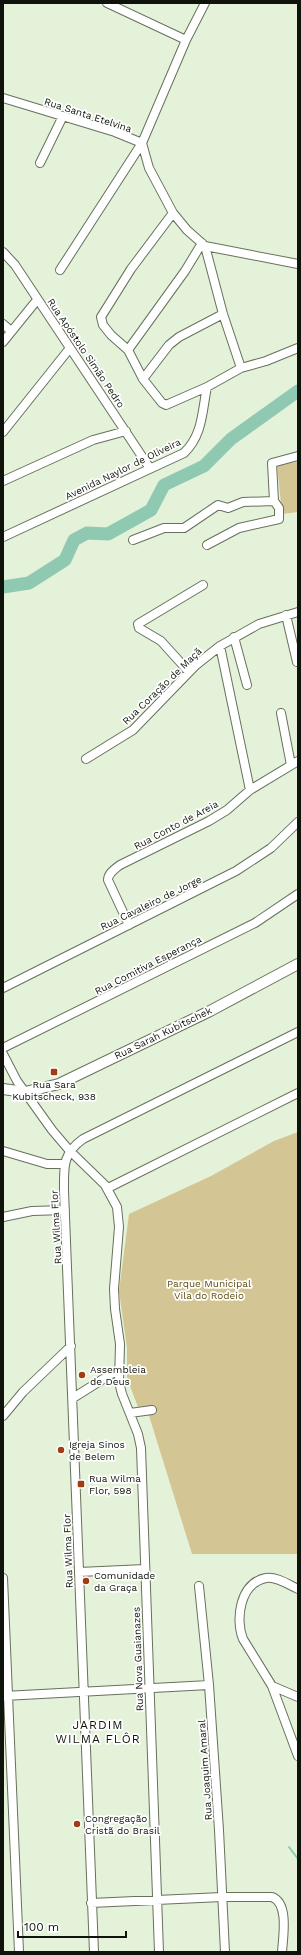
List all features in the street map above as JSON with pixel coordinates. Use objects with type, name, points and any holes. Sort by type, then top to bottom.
[{"type":"street","points":[[107,3],[186,40]]},
{"type":"street","points":[[60,270],[142,143],[186,40],[205,3]]},
{"type":"street","name":"Rua Santa Etelvina","points":[[3,98],[115,132],[142,143],[149,168],[173,213],[187,230],[204,244],[297,262]]},
{"type":"street","points":[[40,163],[63,116]]},
{"type":"street","points":[[173,213],[131,269],[101,317],[103,325],[111,335],[128,350],[143,379],[162,403],[166,405],[207,387],[241,368],[266,361],[298,348]]},
{"type":"street","points":[[128,350],[204,244]]},
{"type":"street","points":[[204,244],[223,314],[241,368]]},
{"type":"street","name":"Rua Apóstolo Simão Pedro","points":[[3,252],[15,265],[37,300],[126,430],[149,467]]},
{"type":"street","points":[[3,342],[37,300]]},
{"type":"street","points":[[143,379],[174,341],[223,314]]},
{"type":"street","points":[[3,324],[12,331]]},
{"type":"street","points":[[3,432],[70,348]]},
{"type":"street","name":"Avenida Naylor de Oliveira","points":[[3,537],[48,517],[149,467],[184,452],[193,444],[197,436],[207,387]]},
{"type":"street","points":[[3,481],[93,440],[126,430]]},
{"type":"street","points":[[207,545],[239,528],[279,519],[279,508],[274,502],[272,463],[298,456]]},
{"type":"street","points":[[132,540],[164,528],[184,528],[218,505],[228,508],[243,502],[274,502]]},
{"type":"street","points":[[189,672],[161,641],[138,628],[138,624],[203,585]]},
{"type":"street","name":"Rua Coração de Maçã","points":[[86,759],[133,730],[189,672],[220,646],[259,624],[298,612]]},
{"type":"street","points":[[286,615],[297,662]]},
{"type":"street","points":[[234,637],[247,685]]},
{"type":"street","points":[[220,646],[250,790]]},
{"type":"street","points":[[281,713],[295,763]]},
{"type":"street","name":"Rua Conto de Areia","points":[[129,925],[108,880],[108,876],[111,872],[120,865],[209,822],[227,810],[250,790],[295,763]]},
{"type":"street","name":"Rua Cavaleiro de Jorge","points":[[3,988],[236,871],[271,848],[298,822]]},
{"type":"street","name":"Rua Comitiva Esperança","points":[[3,1048],[254,923],[298,894]]},
{"type":"street","name":"Rua Sarah Kubitschek","points":[[25,1092],[59,1084],[210,1011],[298,964]]},
{"type":"street","points":[[69,1150],[83,1139],[298,1032]]},
{"type":"street","points":[[3,1054],[25,1092],[69,1150],[108,1188],[298,1093]]},
{"type":"street","points":[[3,1089],[25,1092]]},
{"type":"street","name":"Rua Wilma Flor","points":[[69,1150],[65,1164],[65,1210],[94,1952]]},
{"type":"street","points":[[3,1159],[6,1152],[47,1164],[65,1164]]},
{"type":"street","name":"Rua Nova Guaianazes","points":[[108,1188],[116,1207],[120,1228],[114,1289],[120,1344],[120,1389],[138,1434],[141,1448],[159,1952]]},
{"type":"street","points":[[3,1217],[32,1211],[65,1210]]},
{"type":"street","points":[[3,1416],[23,1392],[71,1346]]},
{"type":"street","points":[[73,1398],[119,1369]]},
{"type":"street","points":[[130,1413],[152,1410]]},
{"type":"street","points":[[79,1572],[145,1569]]},
{"type":"street","points":[[3,1578],[6,1696],[19,1952]]},
{"type":"street","points":[[298,1589],[284,1582],[266,1578],[257,1582],[250,1589],[240,1607],[240,1631],[272,1686],[298,1756]]},
{"type":"street","name":"Rua Joaquim Amaral","points":[[199,1586],[209,1685],[225,1952]]},
{"type":"street","points":[[6,1696],[149,1687],[209,1685]]},
{"type":"street","points":[[272,1686],[297,1697]]},
{"type":"street","points":[[92,1903],[222,1897],[263,1896],[277,1898],[283,1908],[282,1952]]},
{"type":"green space","points":[[298,462],[298,512],[282,514],[277,464]]},
{"type":"green space","name":"Parque Municipal Vila do Rodeio","points":[[298,1132],[298,1554],[192,1554],[146,1406],[138,1407],[127,1378],[127,1348],[119,1291],[129,1214],[211,1176],[274,1141]]},
{"type":"waterway","points":[[3,587],[29,583],[65,560],[74,540],[87,533],[108,534],[151,510],[164,485],[204,466],[231,439],[298,391]]},
{"type":"waterway","points":[[289,1847],[298,1859]]},
{"type":"place","name":"Rua Sara Kubitscheck, 938","points":[[54,1072]]},
{"type":"place","name":"Assembleia de Deus","points":[[82,1375]]},
{"type":"place","name":"Igreja Sinos de Belem","points":[[61,1450]]},
{"type":"place","name":"Rua Wilma Flor, 598","points":[[81,1484]]},
{"type":"place","name":"Comunidade da Graça","points":[[86,1581]]},
{"type":"place","name":"Congregação Cristã do Brasil","points":[[77,1824]]},
{"type":"district","name":"JARDIM WILMA FLÔR","points":[[98,1732]]}]
